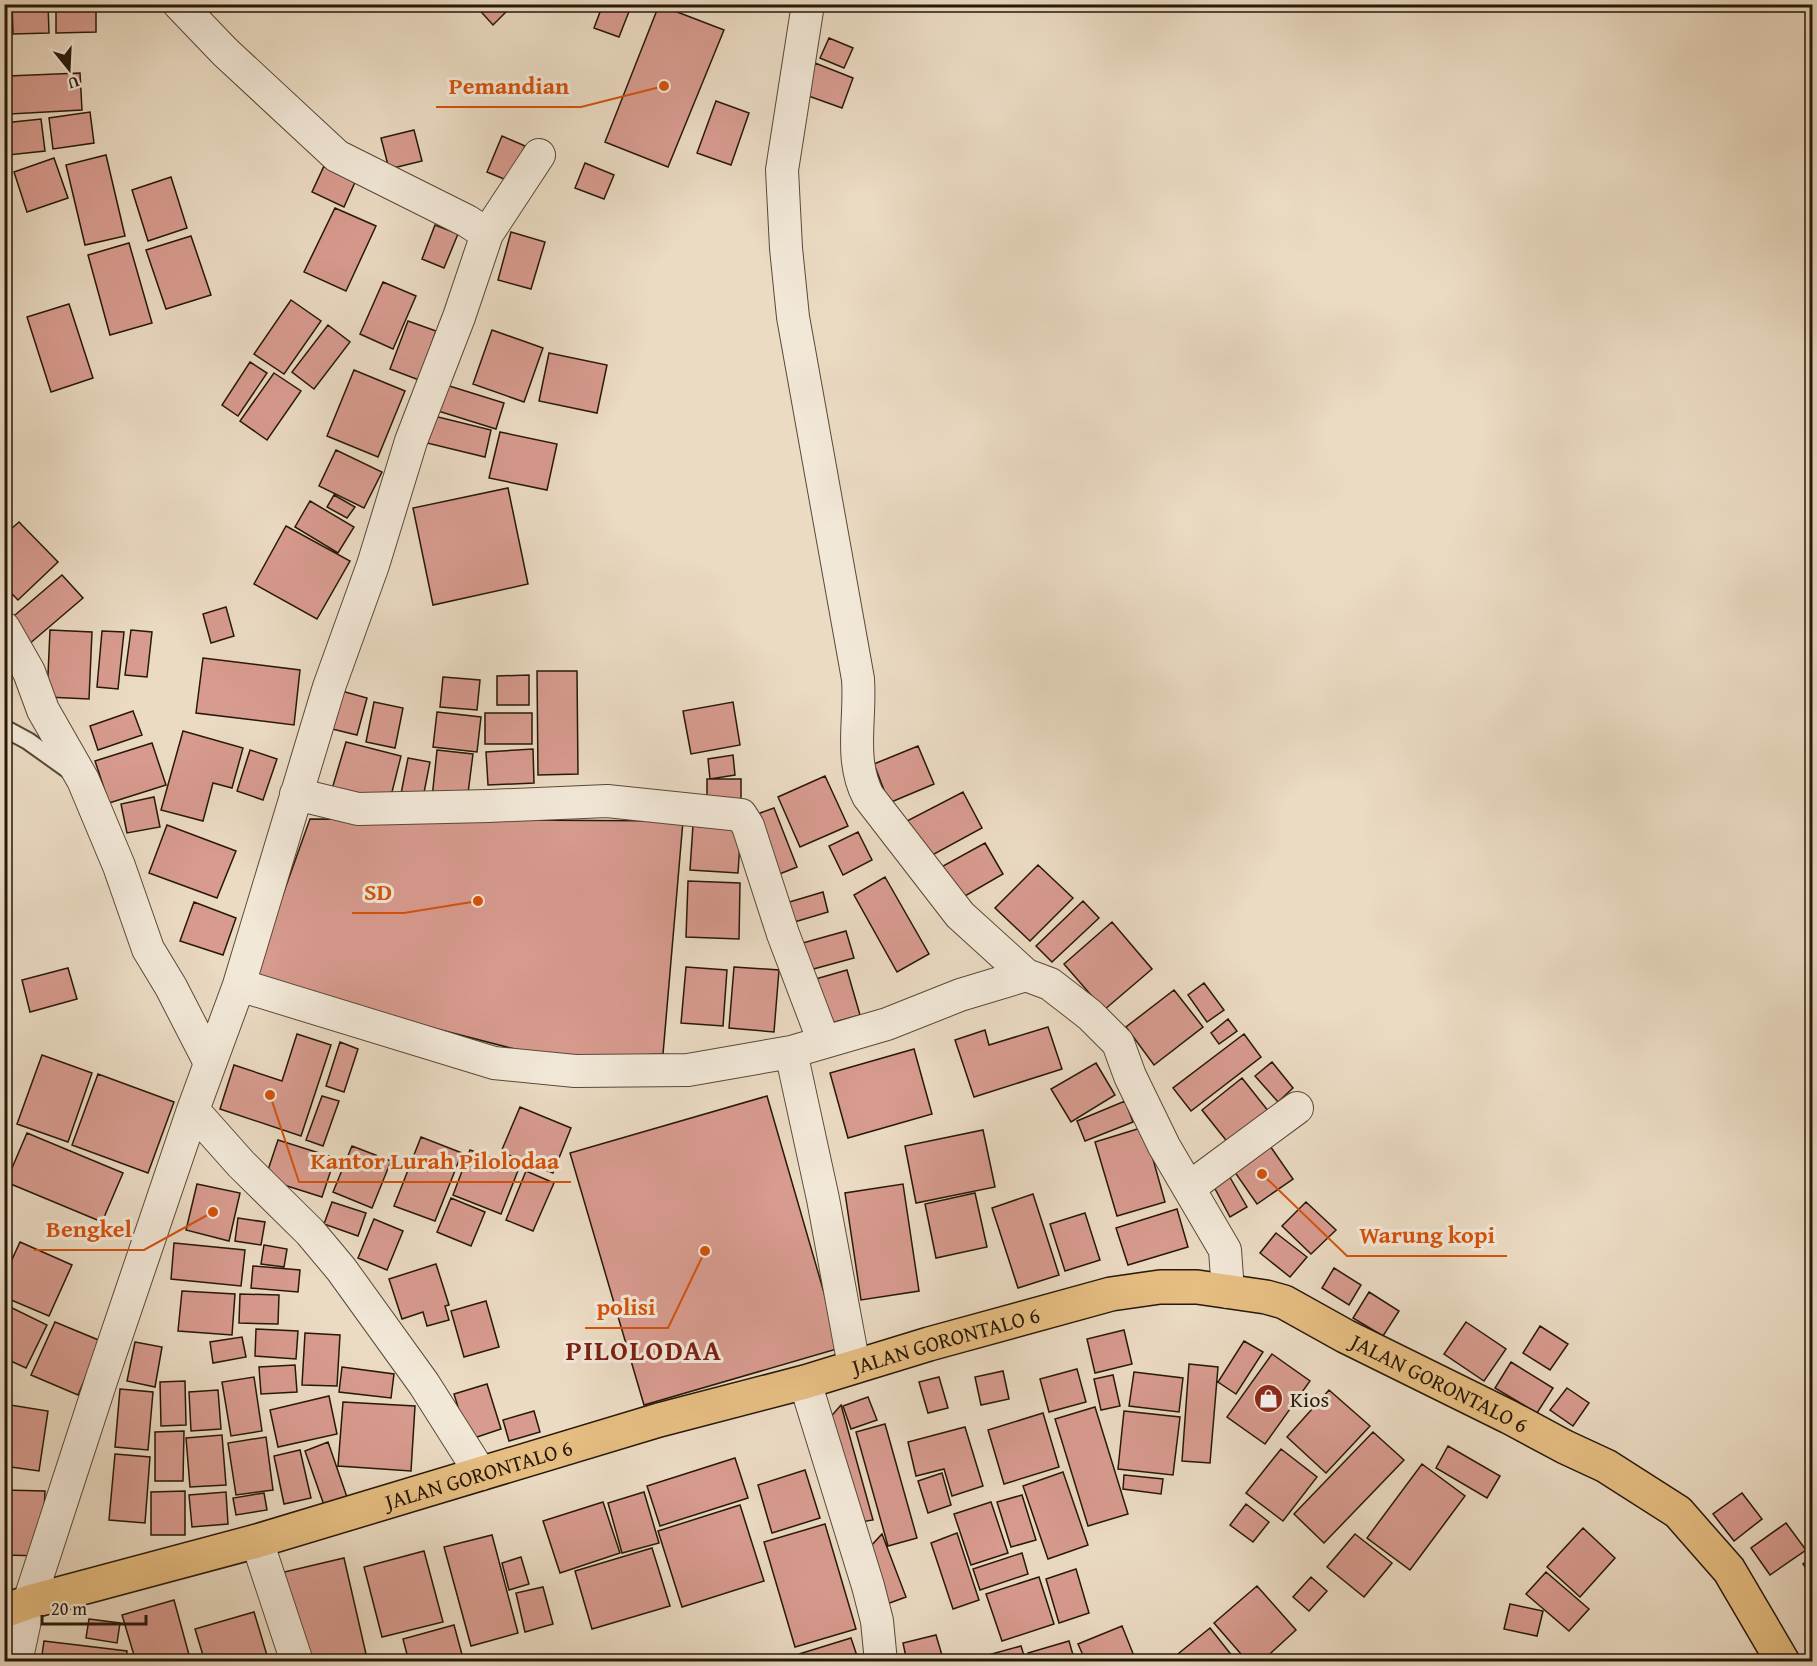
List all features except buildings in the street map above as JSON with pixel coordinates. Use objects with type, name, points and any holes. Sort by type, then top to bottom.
[{"type":"main road","name":"JALAN GORONTALO 6","points":[[17,1606],[257,1541],[659,1420],[805,1382],[854,1366],[1111,1294],[1160,1287],[1197,1287],[1266,1297],[1284,1302],[1345,1336],[1606,1466],[1678,1512],[1729,1570],[1783,1662]]},
{"type":"street","points":[[179,4],[225,52],[338,156],[467,221],[487,234]]},
{"type":"street","points":[[808,4],[782,170],[786,248],[793,317],[858,679],[860,700],[856,749],[860,775],[868,796],[960,915],[1026,975],[1050,984],[1090,1015],[1118,1043],[1130,1076],[1164,1146],[1225,1250],[1228,1292]]},
{"type":"street","points":[[16,1662],[17,1606],[102,1378],[193,1110],[239,984],[329,687],[374,565],[411,441],[459,317],[487,234],[539,155]]},
{"type":"street","points":[[4,628],[28,672],[43,710],[83,780],[119,866],[148,949],[171,987],[210,1063]]},
{"type":"street","points":[[296,794],[358,809],[607,801],[741,815],[748,826],[783,934],[824,1042]]},
{"type":"street","points":[[239,984],[494,1063],[575,1071],[688,1070],[791,1052],[887,1024],[960,995],[1026,975]]},
{"type":"street","points":[[791,1052],[823,1199],[854,1366]]},
{"type":"street","points":[[1190,1187],[1297,1108]]},
{"type":"street","points":[[193,1110],[241,1164],[310,1232],[341,1269],[424,1384],[481,1474]]},
{"type":"street","points":[[805,1382],[868,1586],[877,1621],[882,1662]]},
{"type":"street","points":[[257,1541],[297,1662]]},
{"type":"lane","points":[[4,728],[28,741],[83,780]]},
{"type":"place","name":"Pemandian","points":[[664,86]]},
{"type":"place","name":"SD","points":[[478,901]]},
{"type":"place","name":"Kantor Lurah Pilolodaa","points":[[270,1095]]},
{"type":"place","name":"Warung kopi","points":[[1262,1174]]},
{"type":"place","name":"Bengkel","points":[[213,1212]]},
{"type":"place","name":"polisi","points":[[705,1251]]},
{"type":"place","name":"Kios","points":[[1269,1399]]},
{"type":"district","name":"PILOLODAA","points":[[644,1350]]}]
